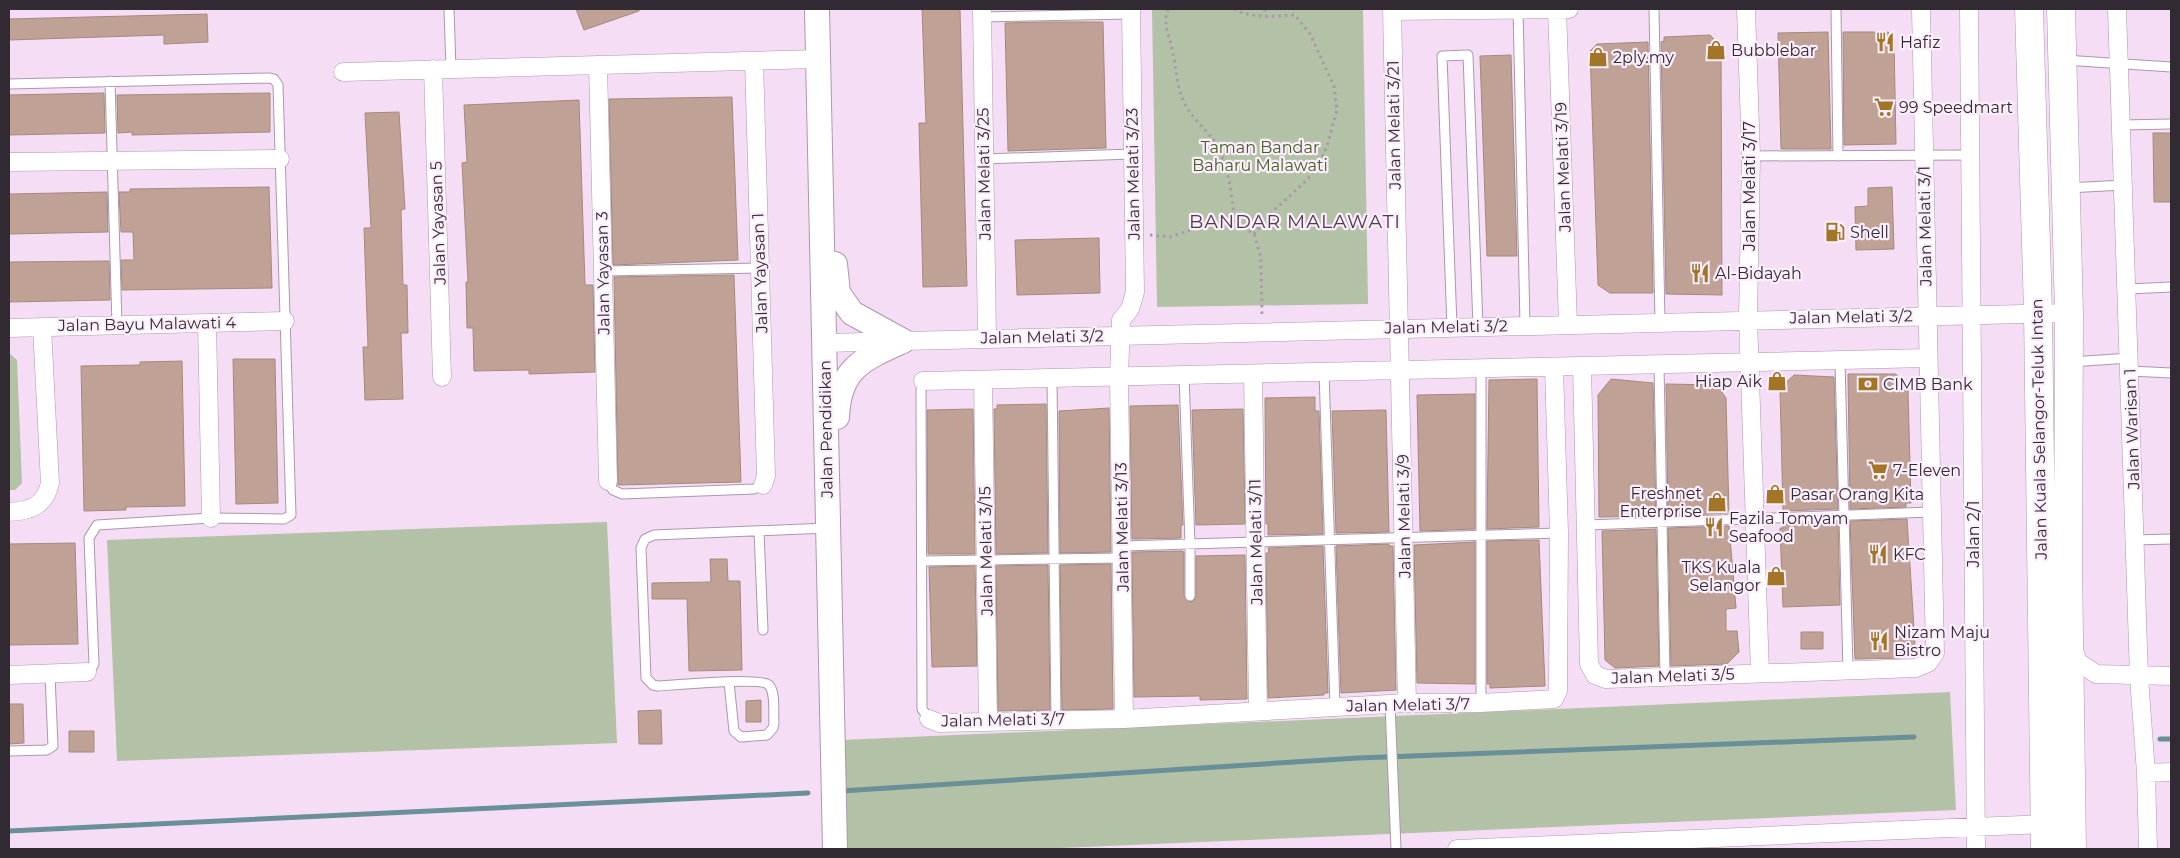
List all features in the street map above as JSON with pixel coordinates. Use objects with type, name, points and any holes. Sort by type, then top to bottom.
[{"type":"highway","name":"Jalan Kuala Selangor-Teluk Intan","points":[[2029,9],[2038,312],[2045,837]]},
{"type":"highway","name":"Jalan Kuala Selangor-Teluk Intan","points":[[2061,9],[2069,313],[2072,849]]},
{"type":"street","name":"Jalan Pendidikan","points":[[817,9],[835,849]]},
{"type":"street","name":"Jalan Melati 3/19","points":[[1558,9],[1568,324]]},
{"type":"street","points":[[1392,10],[1568,9]]},
{"type":"street","name":"Jalan Melati 3/17","points":[[1746,9],[1751,156],[1748,319],[1751,363],[1760,672]]},
{"type":"street","name":"Jalan Melati 3/1","points":[[1920,9],[1935,653]]},
{"type":"street","name":"Jalan 2/1","points":[[1969,9],[1976,849]]},
{"type":"street","name":"Jalan Warisan 1","points":[[2117,9],[2128,289],[2139,677],[2146,773],[2148,849]]},
{"type":"street","name":"Jalan Melati 3/21","points":[[1392,10],[1399,328]]},
{"type":"street","name":"Jalan Melati 3/23","points":[[1119,335],[1121,320],[1130,309],[1135,292],[1131,11]]},
{"type":"street","name":"Jalan Melati 3/25","points":[[982,13],[987,338]]},
{"type":"street","points":[[342,72],[818,59]]},
{"type":"street","name":"Jalan Yayasan 1","points":[[754,61],[766,476],[763,485]]},
{"type":"street","name":"Jalan Yayasan 3","points":[[598,65],[608,481]]},
{"type":"street","name":"Jalan Yayasan 5","points":[[433,69],[442,377]]},
{"type":"street","points":[[9,162],[280,159]]},
{"type":"street","points":[[821,194],[832,239],[838,293],[841,299],[852,313],[903,341]]},
{"type":"street","name":"Jalan Melati 3/2","points":[[824,343],[2038,312],[2069,313]]},
{"type":"street","name":"Jalan Bayu Malawati 4","points":[[9,328],[285,321]]},
{"type":"street","points":[[206,323],[211,518]]},
{"type":"street","points":[[9,512],[24,512],[43,500],[50,483],[42,327]]},
{"type":"street","name":"Jalan Melati 3/9","points":[[1396,707],[1404,538],[1399,328]]},
{"type":"street","name":"Jalan Melati 3/13","points":[[1119,335],[1124,719]]},
{"type":"street","points":[[827,476],[840,388],[848,374],[858,364],[873,354],[903,341]]},
{"type":"street","points":[[923,381],[1928,358]]},
{"type":"street","name":"Jalan Melati 3/5","points":[[1582,366],[1589,664],[1595,675],[1606,679],[1760,672],[1916,668],[1928,662],[1935,653]]},
{"type":"street","name":"Jalan Melati 3/7","points":[[929,719],[939,723],[1124,719],[1335,707],[1396,707],[1548,701],[1557,696],[1559,533],[1554,367]]},
{"type":"street","name":"Jalan Melati 3/11","points":[[1253,374],[1258,711]]},
{"type":"street","name":"Jalan Melati 3/15","points":[[983,380],[988,721]]},
{"type":"street","points":[[2070,640],[2078,662],[2096,674],[2139,677],[2171,676]]},
{"type":"street","points":[[9,675],[50,675],[86,672]]},
{"type":"street","points":[[2146,773],[2171,772]]},
{"type":"street","points":[[1457,849],[1569,846],[1976,827],[2045,837]]},
{"type":"lane","points":[[449,9],[451,69]]},
{"type":"lane","points":[[1654,9],[1660,322]]},
{"type":"lane","points":[[1836,9],[1838,156]]},
{"type":"lane","points":[[1518,10],[1525,325]]},
{"type":"lane","points":[[982,13],[1131,11]]},
{"type":"lane","points":[[1452,327],[1442,56],[1468,56],[1478,326]]},
{"type":"lane","points":[[2061,59],[2171,66]]},
{"type":"lane","points":[[9,84],[274,79],[278,85],[291,515],[284,519],[211,518],[102,523],[93,529],[88,538],[94,664],[90,671],[86,672]]},
{"type":"lane","points":[[110,82],[117,325]]},
{"type":"lane","points":[[2121,125],[2171,124]]},
{"type":"lane","points":[[984,160],[1132,154]]},
{"type":"lane","points":[[1751,156],[1970,155]]},
{"type":"lane","points":[[2065,188],[2123,185]]},
{"type":"lane","points":[[603,271],[760,268]]},
{"type":"lane","points":[[2128,289],[2171,287]]},
{"type":"lane","points":[[1840,361],[1848,670]]},
{"type":"lane","points":[[2068,362],[2130,365],[2171,373]]},
{"type":"lane","points":[[1659,365],[1665,677]]},
{"type":"lane","points":[[1481,368],[1481,703]]},
{"type":"lane","points":[[1324,372],[1335,707]]},
{"type":"lane","points":[[1184,375],[1190,596]]},
{"type":"lane","points":[[1052,378],[1056,719]]},
{"type":"lane","points":[[923,381],[921,390],[922,709],[929,719]]},
{"type":"lane","points":[[608,481],[612,490],[622,494],[754,489],[763,485]]},
{"type":"lane","points":[[1587,525],[1931,512]]},
{"type":"lane","points":[[728,682],[734,731],[741,737],[767,735],[773,728],[774,723],[772,693],[768,684],[759,681],[728,682],[658,686],[653,685],[646,678],[642,543],[645,539],[654,535],[828,528]]},
{"type":"lane","points":[[759,531],[763,630]]},
{"type":"lane","points":[[923,561],[1055,559],[1190,544],[1559,533]]},
{"type":"lane","points":[[2135,540],[2171,539]]},
{"type":"lane","points":[[9,751],[46,750],[53,746],[50,675]]},
{"type":"lane","points":[[1396,707],[1394,831],[1396,849]]},
{"type":"path","points":[[1168,9],[1166,30],[1173,51],[1177,81],[1189,111],[1205,129],[1220,151],[1231,185],[1235,222]]},
{"type":"path","points":[[1234,9],[1242,13],[1266,16],[1295,15],[1310,34],[1334,86],[1337,110],[1328,143],[1320,162],[1307,180],[1273,211],[1254,234]]},
{"type":"path","points":[[1266,9],[1266,16]]},
{"type":"path","points":[[1170,237],[1213,222],[1235,222],[1254,234],[1261,258],[1262,332]]},
{"type":"green space","name":"Taman Bandar Baharu Malawati","points":[[1152,9],[1363,9],[1368,304],[1157,307]]},
{"type":"green space","points":[[9,353],[17,360],[22,483],[15,490],[9,490]]},
{"type":"green space","points":[[607,522],[617,743],[117,761],[107,540]]},
{"type":"green space","points":[[1950,692],[1956,810],[1037,849],[846,849],[841,740]]},
{"type":"building","points":[[576,9],[639,9],[639,11],[584,30]]},
{"type":"building","points":[[922,9],[960,9],[967,286],[923,287],[919,123],[926,123]]},
{"type":"building","points":[[207,14],[208,42],[164,44],[164,35],[9,40],[9,19]]},
{"type":"building","points":[[1103,22],[1106,148],[1008,151],[1005,23]]},
{"type":"building","points":[[1828,32],[1831,149],[1781,149],[1778,33]]},
{"type":"building","points":[[1843,32],[1888,32],[1894,40],[1896,144],[1844,145]]},
{"type":"building","points":[[1710,35],[1721,46],[1722,295],[1666,294],[1661,42],[1664,41],[1664,37]]},
{"type":"building","points":[[1648,42],[1653,293],[1610,293],[1598,285],[1590,51],[1597,44]]},
{"type":"building","points":[[1511,55],[1517,256],[1487,256],[1480,56]]},
{"type":"building","points":[[104,93],[105,133],[9,135],[9,95]]},
{"type":"building","points":[[270,93],[270,132],[132,135],[132,132],[118,133],[117,95]]},
{"type":"building","points":[[732,97],[738,260],[613,265],[609,99]]},
{"type":"building","points":[[579,100],[585,285],[593,285],[595,372],[529,374],[529,370],[474,371],[473,328],[467,328],[466,282],[468,282],[462,163],[467,162],[464,105]]},
{"type":"building","points":[[399,112],[405,209],[401,210],[403,285],[407,285],[408,333],[401,333],[403,399],[365,400],[363,347],[368,347],[364,228],[371,228],[365,113]]},
{"type":"building","points":[[2153,133],[2171,133],[2171,202],[2154,202]]},
{"type":"building","points":[[269,187],[272,288],[122,290],[121,260],[134,260],[133,232],[121,232],[119,192],[130,192],[130,189]]},
{"type":"building","points":[[1892,187],[1894,249],[1856,250],[1855,207],[1868,206],[1868,188]]},
{"type":"building","points":[[107,192],[108,232],[9,234],[9,194]]},
{"type":"building","points":[[1099,238],[1100,293],[1017,295],[1015,240]]},
{"type":"building","points":[[109,261],[110,300],[9,302],[9,262]]},
{"type":"building","points":[[734,275],[741,482],[618,485],[614,277]]},
{"type":"building","points":[[233,359],[275,359],[278,503],[236,504]]},
{"type":"building","points":[[182,361],[185,506],[126,507],[126,510],[84,511],[81,366],[140,365],[140,362]]},
{"type":"building","points":[[1848,374],[1896,374],[1908,390],[1911,503],[1906,503],[1906,507],[1850,509]]},
{"type":"building","points":[[1794,375],[1834,377],[1838,509],[1783,511],[1780,388]]},
{"type":"building","points":[[1537,379],[1539,527],[1487,529],[1489,380]]},
{"type":"building","points":[[1611,379],[1653,383],[1656,516],[1599,517],[1598,395]]},
{"type":"building","points":[[1666,384],[1717,385],[1726,398],[1729,513],[1668,516]]},
{"type":"building","points":[[1475,394],[1475,529],[1420,531],[1417,395]]},
{"type":"building","points":[[1315,397],[1315,411],[1319,411],[1323,534],[1268,535],[1268,524],[1266,524],[1265,398]]},
{"type":"building","points":[[1046,404],[1048,553],[996,554],[994,409],[997,409],[997,405]]},
{"type":"building","points":[[1178,405],[1183,525],[1181,525],[1181,538],[1132,539],[1130,406]]},
{"type":"building","points":[[1109,408],[1111,552],[1060,553],[1059,411]]},
{"type":"building","points":[[973,409],[975,554],[928,554],[927,410]]},
{"type":"building","points":[[1243,409],[1245,524],[1196,525],[1192,410]]},
{"type":"building","points":[[1386,410],[1389,532],[1336,533],[1332,411]]},
{"type":"building","points":[[1907,519],[1915,644],[1901,658],[1855,659],[1850,521]]},
{"type":"building","points":[[1838,522],[1840,605],[1783,607],[1780,528],[1783,528],[1783,524]]},
{"type":"building","points":[[1729,526],[1736,608],[1726,609],[1726,631],[1737,631],[1739,652],[1727,664],[1671,666],[1668,528]]},
{"type":"building","points":[[1656,529],[1659,666],[1615,668],[1605,660],[1602,531]]},
{"type":"building","points":[[1539,540],[1545,686],[1490,688],[1490,684],[1487,684],[1487,541]]},
{"type":"building","points":[[1475,542],[1475,684],[1417,683],[1414,545]]},
{"type":"building","points":[[75,543],[78,644],[9,645],[9,544]]},
{"type":"building","points":[[1389,544],[1389,546],[1393,546],[1396,690],[1341,693],[1336,546]]},
{"type":"building","points":[[1323,546],[1328,693],[1324,693],[1324,695],[1268,698],[1266,553],[1269,553],[1268,548]]},
{"type":"building","points":[[1132,552],[1184,552],[1184,596],[1190,602],[1194,601],[1196,596],[1196,556],[1245,555],[1247,699],[1200,700],[1200,696],[1134,697]]},
{"type":"building","points":[[710,559],[727,559],[728,581],[740,581],[742,670],[689,671],[687,599],[652,599],[652,583],[711,582]]},
{"type":"building","points":[[1111,564],[1113,709],[1062,710],[1060,565]]},
{"type":"building","points":[[1048,565],[1050,710],[998,711],[996,566]]},
{"type":"building","points":[[975,566],[977,666],[932,667],[929,567]]},
{"type":"building","points":[[1801,632],[1823,632],[1823,649],[1801,649]]},
{"type":"building","points":[[761,700],[761,722],[746,722],[746,701]]},
{"type":"building","points":[[9,704],[23,704],[24,743],[9,744]]},
{"type":"building","points":[[661,710],[662,744],[639,744],[638,711]]},
{"type":"building","points":[[69,731],[94,731],[94,752],[69,752]]},
{"type":"waterway","points":[[841,791],[1358,758],[1914,737]]},
{"type":"waterway","points":[[2160,739],[2171,739]]},
{"type":"waterway","points":[[9,831],[808,793]]},
{"type":"place","name":"Hafiz","points":[[1885,42]]},
{"type":"place","name":"Bubblebar","points":[[1716,50]]},
{"type":"place","name":"2ply.my","points":[[1598,57]]},
{"type":"place","name":"99 Speedmart","points":[[1884,107]]},
{"type":"place","name":"Shell","points":[[1835,232]]},
{"type":"place","name":"Al-Bidayah","points":[[1700,273]]},
{"type":"place","name":"Hiap Aik","points":[[1777,381]]},
{"type":"place","name":"CIMB Bank","points":[[1868,384]]},
{"type":"place","name":"7-Eleven","points":[[1878,470]]},
{"type":"place","name":"Pasar Orang Kita","points":[[1775,494]]},
{"type":"place","name":"Freshnet Enterprise","points":[[1717,502]]},
{"type":"place","name":"Fazila Tomyam Seafood","points":[[1714,527]]},
{"type":"place","name":"KFC","points":[[1878,554]]},
{"type":"place","name":"TKS Kuala Selangor","points":[[1776,576]]},
{"type":"place","name":"Nizam Maju Bistro","points":[[1879,641]]},
{"type":"district","name":"BANDAR MALAWATI","points":[[1295,221]]}]
